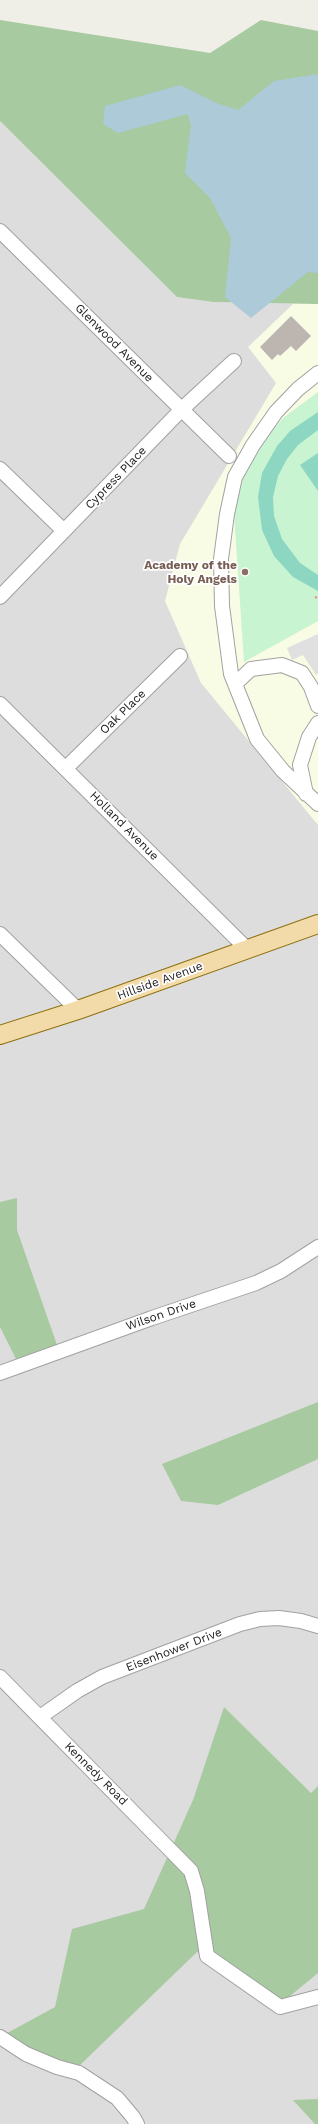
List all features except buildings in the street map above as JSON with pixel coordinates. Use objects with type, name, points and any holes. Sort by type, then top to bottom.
[{"type":"main road","name":"Hillside Avenue","points":[[0,1035],[78,1010],[318,924]]},
{"type":"street","name":"Glenwood Avenue","points":[[0,230],[229,456]]},
{"type":"street","name":"Cypress Place","points":[[0,598],[182,409],[234,361]]},
{"type":"street","points":[[318,373],[298,388],[276,412],[253,445],[235,477],[227,514],[221,559],[222,606],[231,674],[257,738],[283,771],[318,804]]},
{"type":"street","points":[[0,468],[64,531]]},
{"type":"street","name":"Oak Place","points":[[66,768],[180,656]]},
{"type":"street","points":[[235,684],[251,669],[282,665],[302,673],[311,687],[318,706]]},
{"type":"street","name":"Holland Avenue","points":[[0,704],[248,950]]},
{"type":"street","points":[[306,794],[300,765],[309,737],[318,723]]},
{"type":"street","points":[[0,934],[78,1010]]},
{"type":"street","name":"Wilson Drive","points":[[0,1373],[144,1320],[256,1282],[281,1271],[318,1247]]},
{"type":"street","name":"Eisenhower Drive","points":[[40,1717],[76,1691],[102,1677],[240,1624],[260,1619],[279,1618],[301,1620],[318,1626]]},
{"type":"street","name":"Kennedy Road","points":[[0,1676],[191,1871],[197,1892],[207,1956],[280,2007],[318,1997]]},
{"type":"street","points":[[0,2037],[26,2054],[57,2067],[79,2073],[117,2098],[137,2124]]},
{"type":"shaded area","points":[[0,121],[177,297],[213,302],[318,304],[318,2124],[0,2124]]},
{"type":"shaded area","name":"Academy of the Holy Angels","points":[[294,303],[318,304],[318,825],[201,683],[165,601],[180,544],[276,383],[248,347]]},
{"type":"shaded area","points":[[318,634],[318,673],[316,675],[303,655],[292,660],[287,648]]},
{"type":"green space","points":[[0,20],[210,53],[261,20],[318,31],[318,304],[213,302],[177,297],[0,121]]},
{"type":"green space","points":[[318,392],[318,621],[244,662],[234,514],[244,475],[259,446],[283,418]]},
{"type":"green space","points":[[318,412],[318,430],[298,445],[287,459],[278,476],[273,497],[274,516],[282,539],[300,563],[318,575],[318,591],[293,577],[274,556],[262,530],[258,497],[262,473],[277,446],[290,431]]},
{"type":"green space","points":[[318,453],[318,491],[300,465]]},
{"type":"green space","points":[[17,1198],[17,1230],[57,1345],[16,1359],[0,1327],[0,1202]]},
{"type":"green space","points":[[318,1402],[318,1459],[218,1505],[181,1501],[162,1464]]},
{"type":"green space","points":[[224,1707],[311,1793],[318,1786],[318,1973],[284,2001],[197,1952],[78,2067],[0,2037],[55,2007],[72,1929],[144,1909],[193,1800]]},
{"type":"green space","points":[[318,2099],[318,2124],[315,2124],[293,2100]]},
{"type":"water","points":[[318,74],[318,273],[308,272],[251,318],[225,297],[231,238],[210,198],[185,173],[191,126],[188,114],[118,133],[103,124],[105,106],[180,85],[219,104],[238,110],[274,81]]},
{"type":"place","name":"Academy of the Holy Angels","points":[[245,572]]}]
